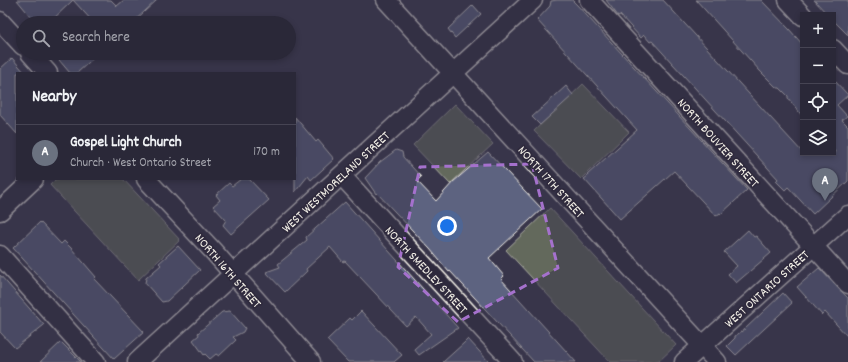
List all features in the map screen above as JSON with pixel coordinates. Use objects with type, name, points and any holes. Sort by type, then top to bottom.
[{"type":"street","name":"NORTH 17TH STREET","points":[[386,0],[717,362]]},
{"type":"street","name":"WEST WESTMORELAND STREET","points":[[137,362],[233,276],[533,0]]},
{"type":"street","name":"NORTH BOUVIER STREET","points":[[589,0],[848,284]]},
{"type":"street","points":[[788,0],[800,13]]},
{"type":"street","points":[[0,21],[16,38]]},
{"type":"street","points":[[836,52],[848,65]]},
{"type":"street","points":[[36,60],[47,72]]},
{"type":"street","name":"NORTH SMEDLEY STREET","points":[[342,176],[513,362]]},
{"type":"street","points":[[0,211],[33,180]]},
{"type":"street","name":"NORTH 16TH STREET","points":[[147,180],[214,252],[233,276],[311,362]]},
{"type":"street","name":"WEST ONTARIO STREET","points":[[684,362],[848,215]]},
{"type":"street","points":[[0,255],[96,362]]},
{"type":"highlighted area","points":[[532,164],[558,268],[458,322],[398,267],[420,167]]},
{"type":"green space","points":[[583,84],[629,132],[581,179],[534,131]]},
{"type":"green space","points":[[455,104],[493,144],[450,184],[413,145]]},
{"type":"green space","points":[[55,180],[124,180],[180,240],[138,280],[50,185]]},
{"type":"green space","points":[[550,208],[676,345],[658,362],[610,362],[506,250]]},
{"type":"building","points":[[17,0],[73,0],[56,16],[30,16]]},
{"type":"building","points":[[73,0],[111,0],[117,6],[124,0],[157,0],[140,16],[88,16]]},
{"type":"building","points":[[572,0],[577,5],[747,190],[721,214],[720,213],[716,216],[674,171],[620,219],[584,179],[637,130],[537,20],[550,6],[551,1]]},
{"type":"building","points":[[606,0],[663,0],[800,150],[800,156],[836,156],[836,82],[848,95],[837,105],[847,116],[842,120],[848,126],[848,181],[813,214],[788,187],[785,190],[776,181],[778,179],[652,41],[650,42],[644,35],[641,38],[620,15],[618,16]]},
{"type":"building","points":[[696,0],[761,0],[789,29],[800,42],[800,113],[788,96],[780,88],[777,88]]},
{"type":"building","points":[[814,0],[848,0],[848,35],[836,23],[836,12],[825,12]]},
{"type":"building","points":[[473,5],[481,14],[455,38],[448,29]]},
{"type":"building","points":[[12,58],[24,72],[16,72],[16,133],[0,115],[0,69]]},
{"type":"building","points":[[59,60],[91,60],[78,72],[69,72]]},
{"type":"building","points":[[566,86],[573,95],[540,125],[532,117]]},
{"type":"building","points":[[296,118],[316,142],[318,140],[334,159],[311,180],[308,176],[295,192]]},
{"type":"building","points":[[396,150],[402,152],[403,157],[421,177],[417,181],[436,201],[453,182],[488,152],[542,209],[489,258],[504,276],[501,279],[576,362],[534,362],[450,271],[449,272],[430,249],[377,193],[376,194],[365,178],[380,162]]},
{"type":"building","points":[[240,180],[250,180],[269,200],[231,234],[223,225],[226,220],[213,206],[220,200],[216,195],[229,183],[232,186]]},
{"type":"building","points":[[345,202],[458,328],[419,355],[414,349],[431,334],[416,317],[406,326],[330,247],[306,269],[307,271],[285,292],[266,272],[280,267],[278,264],[307,240],[306,237]]},
{"type":"building","points":[[40,222],[61,244],[64,241],[71,248],[96,277],[94,279],[144,332],[114,359],[13,248]]},
{"type":"building","points":[[748,230],[754,237],[756,236],[771,253],[736,283],[728,274],[737,266],[724,252]]},
{"type":"building","points":[[178,246],[200,270],[167,301],[162,302],[145,283],[146,278],[161,265],[159,263]]},
{"type":"building","points":[[819,268],[848,298],[848,337],[825,312],[822,315],[797,287]]},
{"type":"building","points":[[0,275],[44,325],[15,348],[0,332]]},
{"type":"building","points":[[783,293],[792,303],[736,355],[727,346],[735,338],[735,336],[745,329]]},
{"type":"building","points":[[230,311],[245,328],[243,332],[233,337],[236,340],[219,356],[216,354],[210,359],[205,354],[204,355],[193,340],[199,335],[198,333],[222,312]]},
{"type":"building","points":[[361,311],[402,355],[394,362],[348,362],[327,340],[350,318],[352,320]]},
{"type":"building","points":[[468,339],[489,362],[443,362],[464,343]]},
{"type":"building","points":[[61,342],[81,362],[40,362]]},
{"type":"place","name":"Gospel Light Church","points":[[825,201]]}]
